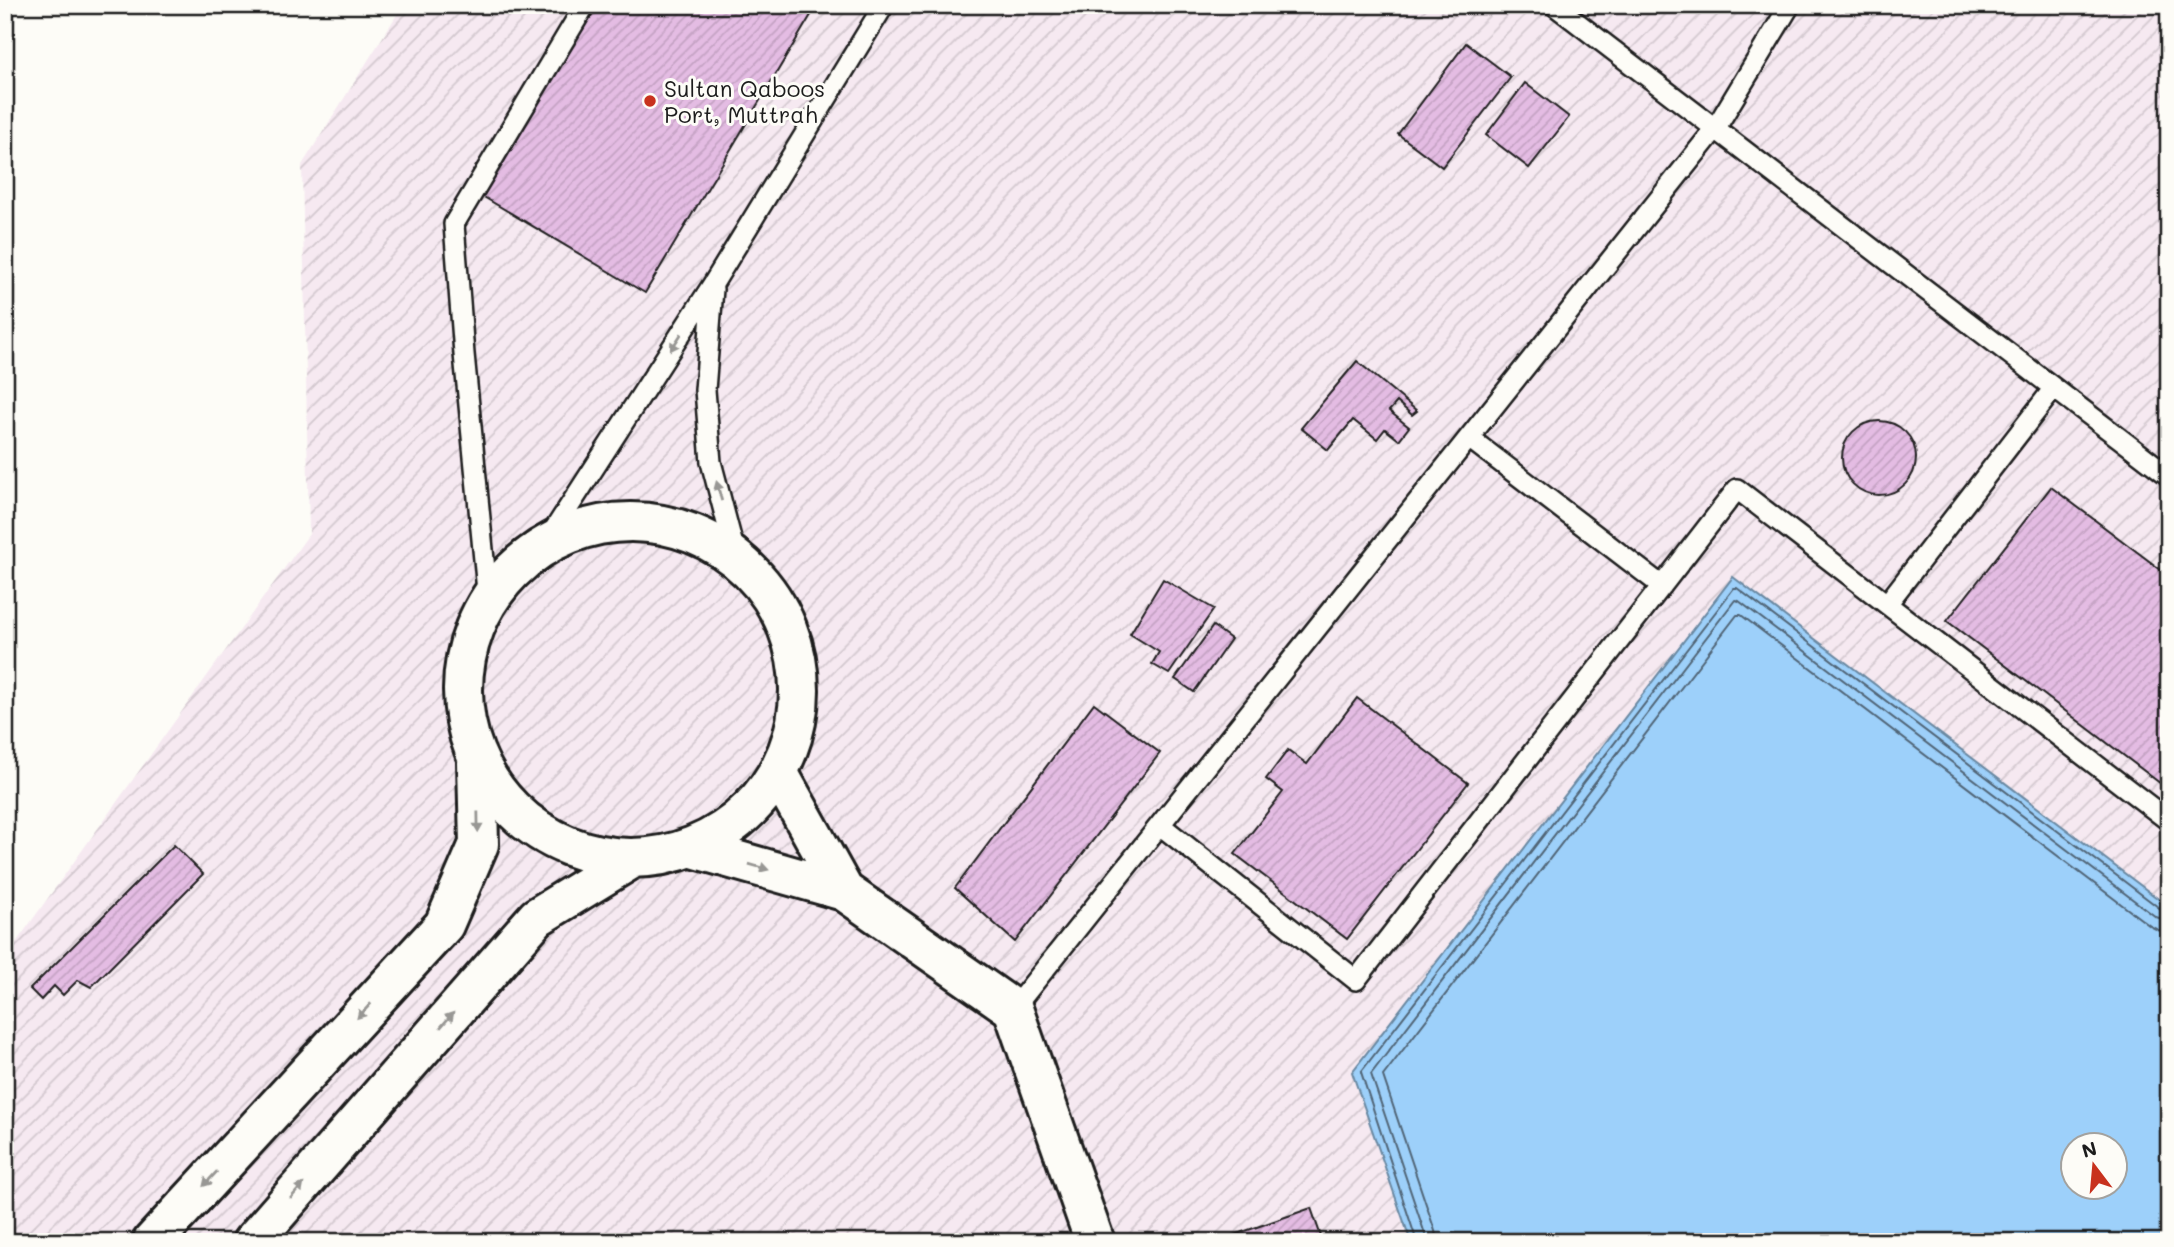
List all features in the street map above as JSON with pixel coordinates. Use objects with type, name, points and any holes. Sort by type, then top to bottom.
[{"type":"street","points":[[252,1242],[537,917],[630,860],[693,848],[728,830],[757,804],[779,774],[797,730],[801,675],[785,617],[758,577],[736,557],[709,540],[680,528],[628,522],[589,527],[543,547],[510,572],[488,601],[474,628],[465,656],[462,687],[467,732],[497,794],[516,814],[544,836],[576,850],[630,860]]},
{"type":"street","points":[[152,1242],[444,925],[479,844],[477,754]]},
{"type":"street","points":[[779,774],[844,891]]},
{"type":"street","points":[[693,848],[844,891],[1013,1009],[1096,1242]]},
{"type":"lane","points":[[488,601],[454,224],[585,5]]},
{"type":"lane","points":[[543,547],[713,284],[884,5]]},
{"type":"lane","points":[[1554,5],[2169,476]]},
{"type":"lane","points":[[1013,1009],[1715,129],[1790,5]]},
{"type":"lane","points":[[713,284],[705,390],[711,462],[736,557]]},
{"type":"lane","points":[[1887,604],[2054,388]]},
{"type":"lane","points":[[1469,438],[1662,586]]},
{"type":"lane","points":[[1160,825],[1356,980],[1737,489],[2169,821]]},
{"type":"shaded area","points":[[403,5],[2169,5],[2169,907],[1733,577],[1352,1072],[1411,1242],[5,1242],[5,958],[309,534],[302,165]]},
{"type":"water","points":[[1733,577],[2169,907],[2169,1242],[1411,1242],[1352,1072]]},
{"type":"building","name":"Sultan Qaboos Port, Muttrah","points":[[597,5],[817,5],[645,293],[482,196]]},
{"type":"building","points":[[1466,43],[1511,77],[1442,167],[1398,134]]},
{"type":"building","points":[[1525,83],[1569,117],[1529,168],[1486,135]]},
{"type":"building","points":[[1357,361],[1417,411],[1412,415],[1397,402],[1389,411],[1409,427],[1399,440],[1385,429],[1377,439],[1353,420],[1328,450],[1301,428]]},
{"type":"building","points":[[1879,421],[1893,424],[1905,432],[1913,444],[1916,458],[1913,472],[1905,484],[1893,492],[1879,495],[1865,492],[1853,484],[1845,472],[1842,458],[1845,444],[1853,432],[1865,424]]},
{"type":"building","points":[[2051,487],[2169,576],[2169,790],[1947,621]]},
{"type":"building","points":[[1163,579],[1214,609],[1169,674],[1152,664],[1159,652],[1130,634]]},
{"type":"building","points":[[1213,626],[1231,639],[1194,692],[1175,679]]},
{"type":"building","points":[[1357,698],[1468,783],[1347,939],[1235,854],[1283,792],[1266,779],[1288,750],[1307,764]]},
{"type":"building","points":[[1094,703],[1160,753],[1015,942],[955,888]]},
{"type":"building","points":[[174,845],[203,874],[91,987],[78,980],[63,995],[54,986],[41,1000],[30,989]]},
{"type":"building","points":[[1311,1208],[1323,1242],[1214,1242]]},
{"type":"place","name":"Sultan Qaboos Port, Muttrah","points":[[650,101]]}]
